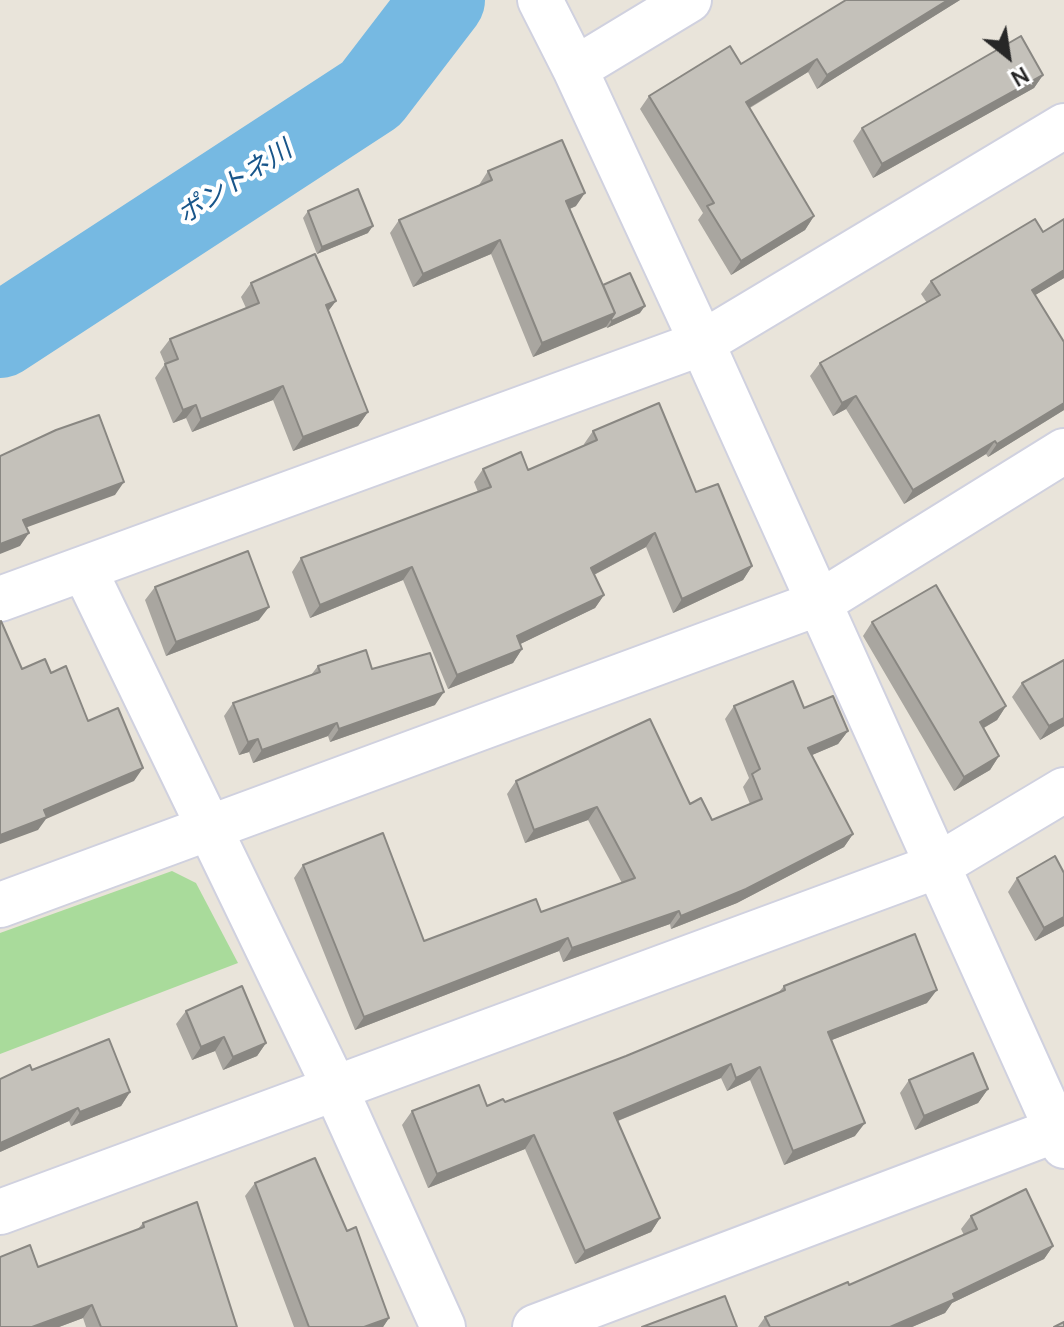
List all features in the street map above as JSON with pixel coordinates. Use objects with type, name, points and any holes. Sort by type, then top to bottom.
[{"type":"street","points":[[535,1327],[1062,1134],[937,866],[702,343],[540,0]]},
{"type":"street","points":[[575,69],[689,0]]},
{"type":"street","points":[[0,599],[702,343],[1064,126]]},
{"type":"street","points":[[0,905],[819,603],[1064,451]]},
{"type":"street","points":[[84,569],[335,1088],[443,1327]]},
{"type":"street","points":[[0,1212],[937,866],[1064,790]]},
{"type":"green space","points":[[172,871],[196,883],[238,963],[0,1054],[0,933]]},
{"type":"building","points":[[846,0],[948,0],[827,75],[817,59],[746,102],[814,216],[741,261],[707,206],[714,203],[649,96],[730,46],[741,64]]},
{"type":"building","points":[[1021,36],[1043,75],[882,164],[862,128]]},
{"type":"building","points":[[562,140],[585,193],[566,201],[615,313],[542,343],[500,240],[423,274],[399,220],[492,180],[488,171]]},
{"type":"building","points":[[358,189],[373,226],[322,247],[308,211]]},
{"type":"building","points":[[1035,219],[1043,232],[1064,219],[1064,270],[1032,290],[1064,342],[1064,403],[913,490],[856,396],[842,403],[820,363],[940,295],[931,281]]},
{"type":"building","points":[[315,254],[336,301],[326,305],[368,412],[303,437],[283,386],[201,419],[196,405],[183,410],[165,364],[178,359],[170,339],[259,303],[251,283]]},
{"type":"building","points":[[630,273],[645,306],[612,321],[615,313],[603,285]]},
{"type":"building","points":[[659,403],[696,492],[718,484],[752,566],[682,599],[655,533],[591,568],[604,595],[517,636],[522,649],[457,675],[412,567],[320,605],[301,558],[491,487],[483,469],[521,452],[528,470],[597,440],[593,431]]},
{"type":"building","points":[[99,415],[124,482],[23,520],[29,533],[0,544],[0,456],[56,430]]},
{"type":"building","points":[[248,551],[269,607],[176,642],[155,587]]},
{"type":"building","points":[[936,585],[1006,706],[980,722],[999,756],[964,777],[872,622]]},
{"type":"building","points":[[0,622],[22,669],[45,659],[51,673],[66,666],[88,721],[118,708],[143,768],[44,810],[47,817],[0,835]]},
{"type":"building","points":[[366,650],[372,669],[430,653],[444,692],[339,729],[337,723],[262,750],[258,739],[248,742],[233,703],[320,672],[318,666]]},
{"type":"building","points":[[1064,660],[1064,718],[1049,726],[1022,683]]},
{"type":"building","points":[[793,681],[804,708],[833,696],[848,731],[808,748],[853,834],[746,889],[681,916],[679,911],[572,948],[568,938],[364,1017],[303,865],[383,833],[424,941],[536,899],[541,912],[635,878],[597,807],[534,830],[516,781],[650,719],[690,804],[701,798],[712,820],[762,799],[752,774],[760,769],[734,706]]},
{"type":"building","points":[[1055,856],[1064,873],[1064,917],[1044,928],[1017,878]]},
{"type":"building","points":[[915,934],[937,990],[828,1032],[865,1123],[793,1151],[760,1067],[736,1078],[731,1064],[614,1113],[660,1218],[585,1251],[534,1135],[437,1174],[412,1111],[479,1085],[487,1106],[503,1099],[505,1102],[626,1056],[785,990],[784,986]]},
{"type":"building","points":[[242,986],[266,1043],[233,1057],[224,1037],[201,1047],[186,1011]]},
{"type":"building","points":[[109,1039],[130,1092],[80,1112],[78,1108],[0,1143],[0,1079],[30,1065],[32,1070]]},
{"type":"building","points":[[973,1053],[988,1089],[924,1116],[909,1080]]},
{"type":"building","points":[[315,1158],[347,1231],[356,1227],[389,1318],[364,1327],[309,1327],[255,1183]]},
{"type":"building","points":[[1026,1189],[1053,1246],[953,1294],[955,1299],[890,1327],[770,1327],[765,1317],[848,1282],[849,1285],[977,1229],[971,1216]]},
{"type":"building","points":[[197,1202],[237,1327],[101,1327],[92,1305],[32,1327],[0,1327],[0,1257],[30,1245],[38,1267],[144,1227],[143,1223]]},
{"type":"building","points":[[725,1296],[737,1327],[642,1327]]},
{"type":"waterway","name":"ポントネ川","points":[[0,336],[371,94],[443,0]]}]
